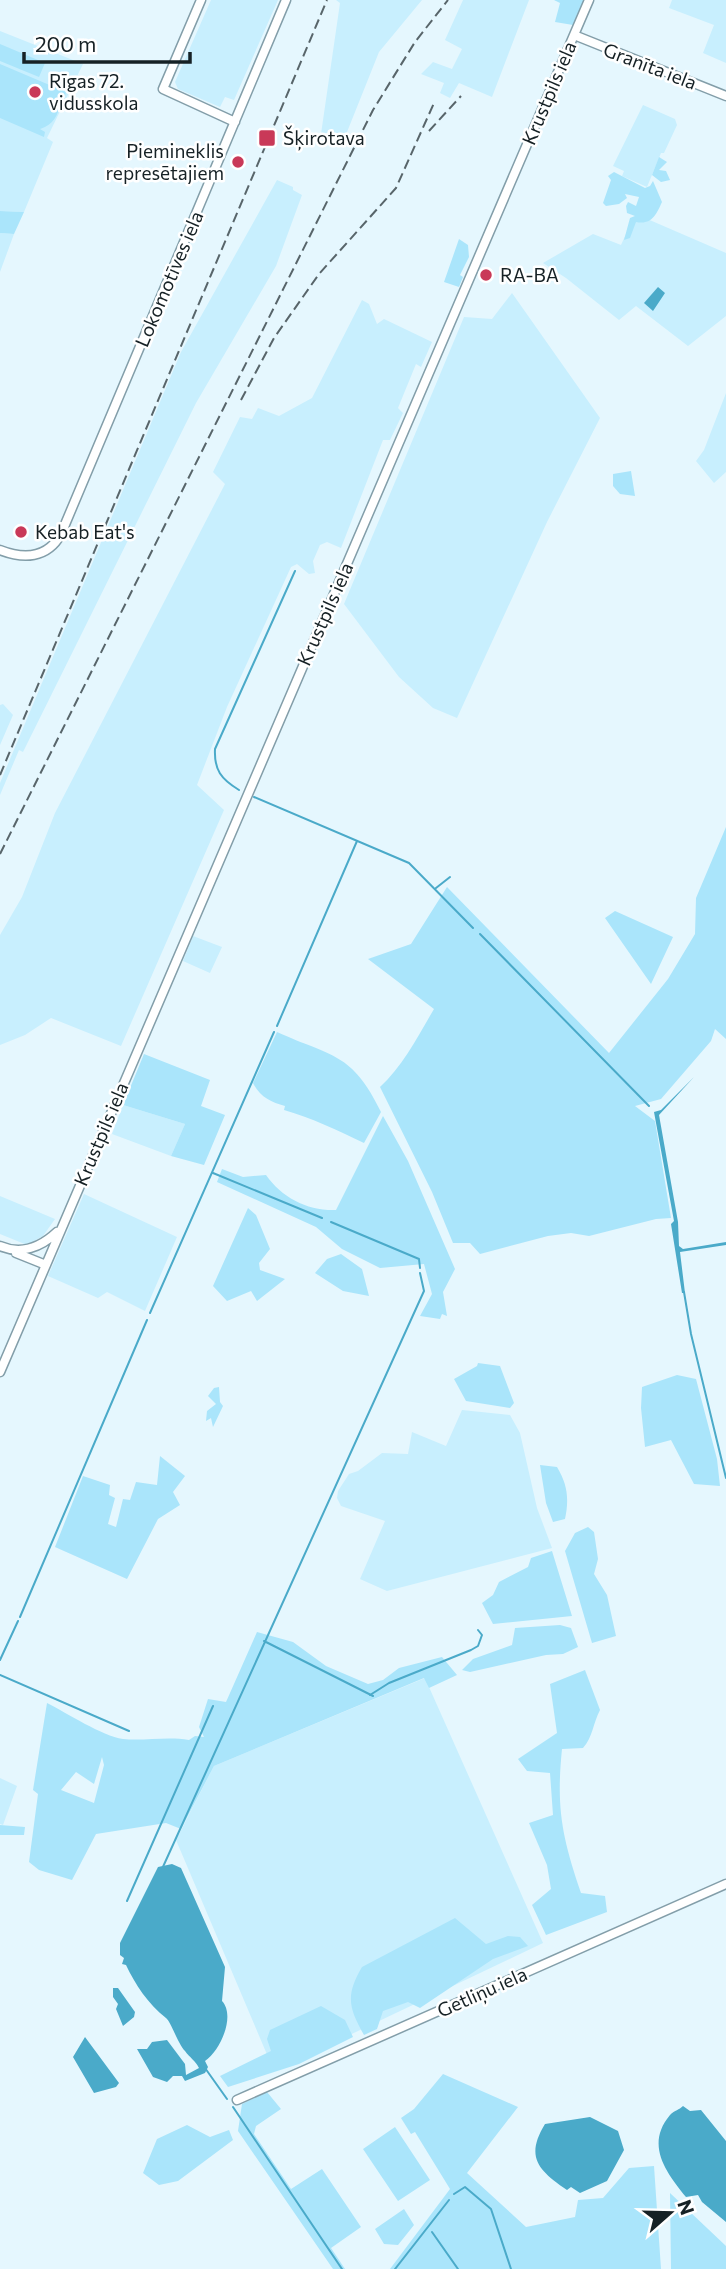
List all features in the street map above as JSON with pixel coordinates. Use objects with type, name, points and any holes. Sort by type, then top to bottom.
[{"type":"street","points":[[201,0],[163,89],[235,122]]},
{"type":"street","name":"Lokomotīves iela","points":[[0,550],[20,557],[43,552],[57,541],[286,0]]},
{"type":"street","name":"Krustpils iela","points":[[0,1372],[589,0]]},
{"type":"street","name":"Granīta iela","points":[[574,35],[726,96]]},
{"type":"street","points":[[3,1248],[36,1247],[61,1227]]},
{"type":"street","points":[[3,1248],[46,1265]]},
{"type":"street","name":"Getliņu iela","points":[[237,2100],[726,1884]]},
{"type":"shaded area","points":[[211,0],[278,0],[234,100],[225,97],[220,107],[178,89],[175,82]]},
{"type":"shaded area","points":[[336,0],[422,0],[379,52],[341,147],[334,145],[336,136],[321,134],[340,3]]},
{"type":"shaded area","points":[[463,0],[529,0],[492,97],[459,83],[450,98],[440,93],[444,83],[421,74],[433,62],[452,69],[462,49],[445,40]]},
{"type":"shaded area","points":[[554,0],[584,0],[573,25],[555,22],[560,3]]},
{"type":"shaded area","points":[[672,0],[726,0],[726,63],[703,53],[714,25],[669,8]]},
{"type":"shaded area","name":"Rīgas 72. vidusskola","points":[[0,31],[83,64],[47,138],[53,142],[24,212],[0,211]]},
{"type":"shaded area","points":[[0,44],[45,63],[39,77],[0,61]]},
{"type":"shaded area","points":[[0,64],[66,92],[65,96],[58,94],[58,111],[54,120],[40,129],[45,132],[44,137],[0,118]]},
{"type":"shaded area","points":[[643,105],[675,119],[677,125],[664,153],[661,153],[647,187],[622,176],[624,171],[613,166]]},
{"type":"shaded area","points":[[659,157],[667,162],[659,170],[666,171],[670,180],[661,182],[652,175]]},
{"type":"shaded area","points":[[614,172],[645,188],[653,181],[662,202],[653,218],[646,222],[636,222],[630,238],[624,240],[630,218],[635,216],[627,213],[626,206],[628,202],[636,206],[639,197],[625,194],[627,198],[619,204],[606,206],[603,203],[611,180],[608,176]]},
{"type":"shaded area","points":[[277,180],[293,187],[293,190],[302,195],[276,266],[196,403],[23,752],[19,750],[0,795],[0,783],[181,352]]},
{"type":"shaded area","points":[[0,211],[24,212],[14,234],[0,233]]},
{"type":"shaded area","points":[[645,218],[726,253],[726,316],[688,346],[636,306],[619,320],[543,263],[593,234],[621,245],[631,223]]},
{"type":"shaded area","points":[[0,233],[14,234],[0,272]]},
{"type":"shaded area","points":[[459,239],[468,245],[469,257],[460,275],[463,277],[459,287],[444,282]]},
{"type":"shaded area","points":[[658,287],[665,293],[653,311],[644,303]]},
{"type":"shaded area","points":[[512,293],[600,418],[547,522],[457,718],[433,708],[399,677],[344,604],[464,317],[492,319]]},
{"type":"shaded area","points":[[362,300],[369,304],[377,324],[384,319],[432,342],[421,367],[416,364],[398,408],[403,413],[390,440],[383,440],[341,548],[327,542],[320,545],[313,561],[315,573],[309,574],[297,564],[291,567],[227,707],[197,785],[224,810],[121,1046],[51,1018],[25,1035],[0,1045],[0,935],[22,897],[55,813],[225,484],[213,472],[240,417],[252,419],[258,408],[279,416],[312,398]]},
{"type":"shaded area","points":[[726,393],[726,472],[714,483],[696,461],[704,450]]},
{"type":"shaded area","points":[[631,471],[635,496],[620,494],[613,486],[613,474]]},
{"type":"shaded area","points":[[3,704],[13,715],[0,745],[0,705]]},
{"type":"shaded area","points":[[726,827],[726,1039],[715,1029],[711,1041],[661,1099],[635,1106],[655,1121],[671,1218],[656,1219],[589,1236],[571,1233],[548,1236],[480,1254],[470,1243],[453,1243],[432,1192],[380,1087],[403,1060],[434,1009],[368,959],[411,944],[447,887],[609,1053],[668,979],[695,934],[696,898]]},
{"type":"shaded area","points":[[615,911],[673,937],[651,984],[605,918]]},
{"type":"shaded area","points":[[193,936],[222,947],[210,973],[183,961]]},
{"type":"shaded area","points":[[277,1032],[339,1059],[360,1078],[381,1112],[364,1143],[284,1110],[285,1106],[271,1101],[259,1092],[253,1083]]},
{"type":"shaded area","points":[[144,1054],[210,1080],[201,1106],[225,1115],[204,1165],[171,1156],[185,1124],[123,1105]]},
{"type":"shaded area","points":[[694,1077],[659,1115],[678,1222],[679,1246],[683,1249],[726,1242],[726,1245],[680,1252],[685,1293],[682,1293],[671,1224],[674,1221],[654,1112],[661,1110]]},
{"type":"shaded area","points":[[123,1105],[185,1124],[171,1156],[112,1134]]},
{"type":"shaded area","points":[[383,1116],[408,1161],[455,1269],[443,1292],[447,1316],[442,1314],[440,1319],[420,1316],[432,1294],[424,1264],[380,1268],[342,1249],[316,1227],[217,1182],[222,1169],[243,1177],[266,1175],[296,1202],[336,1210]]},
{"type":"shaded area","points":[[84,1194],[177,1237],[145,1311],[107,1292],[98,1298],[48,1276]]},
{"type":"shaded area","points":[[0,1196],[55,1219],[43,1236],[27,1245],[0,1234]]},
{"type":"shaded area","points":[[248,1208],[256,1215],[270,1249],[259,1263],[260,1270],[285,1279],[257,1301],[251,1291],[227,1301],[213,1286]]},
{"type":"shaded area","points":[[341,1254],[362,1269],[369,1296],[343,1291],[315,1273],[327,1259]]},
{"type":"shaded area","points":[[478,1363],[500,1366],[514,1403],[510,1408],[466,1401],[454,1379]]},
{"type":"shaded area","points":[[677,1375],[696,1379],[717,1459],[720,1486],[694,1484],[671,1440],[645,1447],[642,1387]]},
{"type":"shaded area","points":[[219,1387],[220,1402],[223,1406],[213,1427],[211,1418],[206,1421],[207,1411],[216,1404],[208,1396],[214,1388]]},
{"type":"shaded area","points":[[462,1410],[510,1415],[520,1433],[537,1508],[552,1548],[387,1591],[360,1579],[385,1521],[341,1506],[337,1498],[338,1491],[349,1474],[358,1471],[382,1453],[408,1454],[412,1432],[446,1446]]},
{"type":"shaded area","points":[[160,1456],[185,1476],[173,1492],[180,1505],[158,1519],[127,1579],[55,1547],[83,1476],[110,1485],[109,1495],[115,1498],[108,1524],[116,1527],[123,1499],[130,1500],[136,1482],[157,1485]]},
{"type":"shaded area","points":[[540,1465],[557,1467],[561,1474],[567,1493],[565,1519],[553,1522],[546,1503]]},
{"type":"shaded area","points":[[588,1527],[594,1532],[598,1559],[594,1574],[607,1595],[616,1636],[592,1643],[565,1551],[575,1533]]},
{"type":"shaded area","points":[[552,1551],[572,1616],[493,1624],[482,1603],[493,1595],[499,1582],[528,1567],[531,1558]]},
{"type":"shaded area","points":[[560,1625],[571,1628],[578,1647],[563,1654],[546,1655],[470,1672],[462,1670],[473,1659],[512,1645],[515,1628]]},
{"type":"shaded area","points":[[257,1632],[293,1642],[326,1666],[368,1684],[383,1680],[399,1668],[442,1657],[457,1675],[429,1688],[424,1678],[214,1766],[181,1829],[166,1823],[96,1834],[72,1880],[39,1870],[29,1862],[38,1794],[33,1790],[47,1703],[115,1737],[189,1740],[195,1736],[204,1737],[199,1727],[208,1699],[226,1702]],"holes":[[[102,1757],[104,1765],[94,1803],[61,1790],[76,1772],[94,1784]]]},
{"type":"shaded area","points":[[585,1670],[600,1710],[583,1748],[562,1749],[560,1806],[569,1855],[581,1893],[605,1896],[607,1912],[546,1935],[532,1905],[551,1889],[547,1865],[529,1823],[553,1815],[550,1773],[527,1771],[518,1759],[557,1733],[550,1684]]},
{"type":"shaded area","points":[[425,1678],[543,1943],[274,2071],[176,1840],[214,1766]]},
{"type":"shaded area","points":[[0,1778],[17,1786],[3,1825],[0,1824]]},
{"type":"shaded area","points":[[0,1825],[25,1827],[24,1835],[0,1835]]},
{"type":"shaded area","points":[[172,1864],[181,1868],[225,1967],[222,2001],[226,2007],[227,2024],[221,2042],[205,2061],[208,2067],[205,2073],[185,2081],[182,2076],[173,2076],[167,2082],[153,2077],[137,2049],[147,2049],[152,2042],[167,2040],[185,2064],[186,2075],[199,2068],[182,2048],[168,2020],[148,2000],[126,1965],[122,1964],[124,1958],[120,1955],[120,1943],[158,1867]]},
{"type":"shaded area","points":[[455,1918],[486,1944],[508,1936],[520,1937],[528,1946],[493,1959],[420,2008],[408,2002],[383,2011],[377,2029],[364,2035],[351,2002],[353,1986],[362,1967]]},
{"type":"shaded area","points":[[113,1988],[118,1988],[135,2012],[134,2017],[123,2026],[116,2009],[118,2004],[113,1997]]},
{"type":"shaded area","points":[[321,2006],[345,2020],[353,2037],[299,2064],[228,2087],[220,2076],[271,2051],[267,2039],[270,2030]]},
{"type":"shaded area","points":[[85,2037],[119,2083],[116,2087],[94,2093],[73,2057]]},
{"type":"shaded area","points":[[443,2074],[518,2107],[467,2173],[526,2227],[575,2217],[578,2200],[603,2198],[629,2168],[654,2166],[661,2269],[390,2269],[450,2189],[415,2132],[411,2134],[401,2118],[414,2109]]},
{"type":"shaded area","points":[[267,2092],[281,2109],[256,2126],[254,2134],[291,2189],[322,2169],[361,2227],[331,2248],[345,2269],[333,2269],[238,2131],[242,2104]]},
{"type":"shaded area","points":[[683,2106],[690,2111],[701,2110],[726,2141],[726,2222],[702,2202],[698,2195],[686,2197],[661,2158],[659,2137],[663,2126],[670,2115]]},
{"type":"shaded area","points":[[590,2117],[618,2131],[624,2150],[607,2181],[580,2193],[571,2187],[567,2190],[542,2169],[536,2154],[536,2145],[545,2124]]},
{"type":"shaded area","points":[[187,2125],[210,2137],[229,2130],[233,2140],[178,2181],[159,2185],[143,2173],[157,2139]]},
{"type":"shaded area","points":[[395,2127],[430,2180],[398,2201],[363,2149]]},
{"type":"shaded area","points":[[670,2193],[726,2246],[726,2269],[671,2269]]},
{"type":"shaded area","points":[[404,2209],[414,2225],[398,2245],[384,2244],[375,2229]]},
{"type":"waterway","points":[[239,790],[220,773],[215,749],[295,571]]},
{"type":"waterway","points":[[254,797],[409,863],[473,928]]},
{"type":"waterway","points":[[277,1026],[357,841]]},
{"type":"waterway","points":[[436,888],[450,877]]},
{"type":"waterway","points":[[480,934],[649,1106]]},
{"type":"waterway","points":[[150,1313],[274,1032]]},
{"type":"waterway","points":[[213,1173],[322,1218]]},
{"type":"waterway","points":[[331,1222],[419,1259],[420,1268]]},
{"type":"waterway","points":[[162,1869],[424,1291],[420,1273]]},
{"type":"waterway","points":[[684,1292],[691,1334],[726,1478]]},
{"type":"waterway","points":[[20,1617],[147,1320]]},
{"type":"waterway","points":[[0,1660],[18,1621]]},
{"type":"waterway","points":[[370,1695],[389,1683],[478,1646],[482,1635],[478,1630]]},
{"type":"waterway","points":[[264,1641],[373,1696]]},
{"type":"waterway","points":[[0,1675],[129,1731]]},
{"type":"waterway","points":[[127,1901],[213,1706]]},
{"type":"waterway","points":[[205,2068],[227,2099]]},
{"type":"waterway","points":[[233,2107],[342,2269]]},
{"type":"waterway","points":[[454,2194],[465,2187],[491,2209],[511,2269]]},
{"type":"waterway","points":[[395,2269],[449,2200]]},
{"type":"waterway","points":[[432,2232],[458,2269]]},
{"type":"railway","points":[[0,775],[327,0]]},
{"type":"railway","points":[[0,854],[373,110],[415,42],[448,0]]},
{"type":"railway","points":[[429,131],[461,96]]},
{"type":"railway","points":[[241,400],[274,338],[319,274],[396,188],[434,103]]},
{"type":"place","name":"Rīgas 72. vidusskola","points":[[35,92]]},
{"type":"place","name":"Šķirotava","points":[[267,138]]},
{"type":"place","name":"Piemineklis represētajiem","points":[[238,162]]},
{"type":"place","name":"RA-BA","points":[[486,275]]},
{"type":"place","name":"Kebab Eat's","points":[[21,532]]}]
